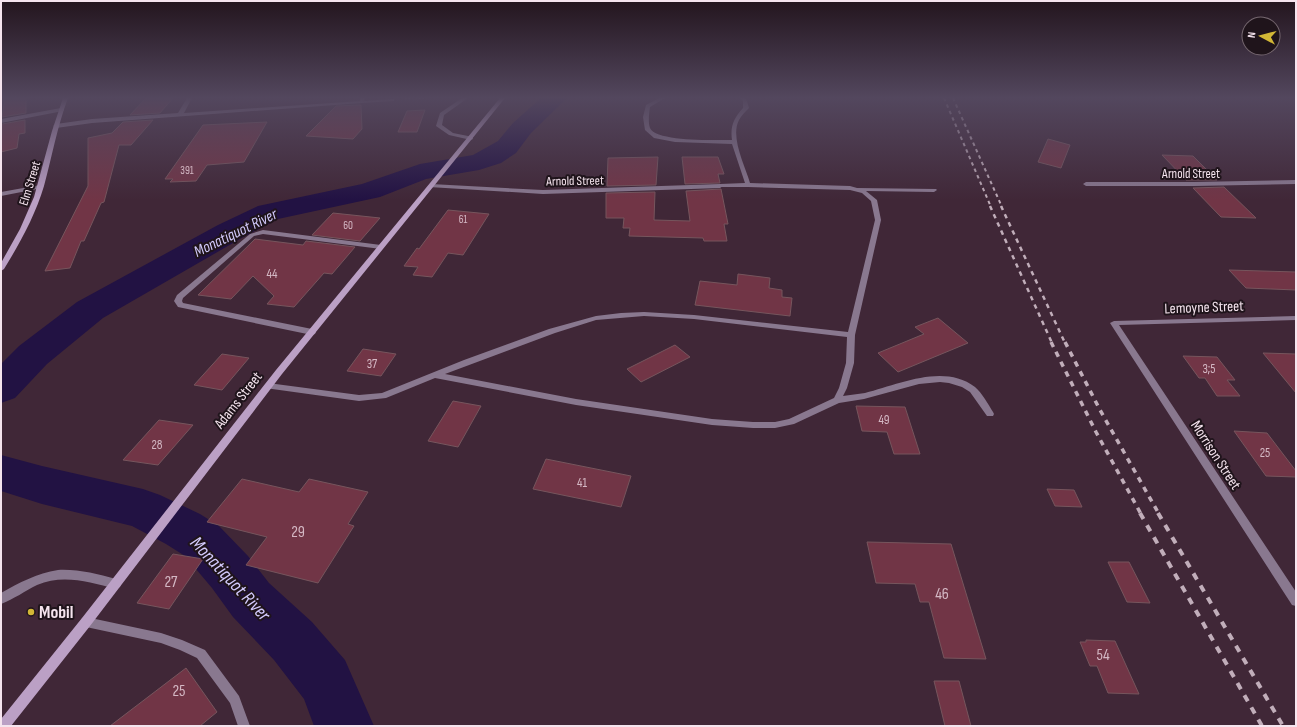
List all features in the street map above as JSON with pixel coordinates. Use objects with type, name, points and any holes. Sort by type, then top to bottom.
[{"type":"street","name":"Elm Street","points":[[1,269],[23,231],[40,187],[54,132]]},
{"type":"street","points":[[448,132],[451,134],[471,138]]},
{"type":"street","name":"Adams Street","points":[[4,722],[116,584],[268,386],[476,132]]},
{"type":"street","points":[[650,132],[656,137],[704,142],[735,142]]},
{"type":"street","points":[[733,132],[736,153],[743,166],[748,185]]},
{"type":"street","name":"Arnold Street","points":[[1086,184],[1296,182]]},
{"type":"street","name":"Arnold Street","points":[[431,186],[544,192],[748,185],[934,190]]},
{"type":"street","points":[[1,194],[40,187]]},
{"type":"street","points":[[837,400],[843,388],[850,362],[851,335],[878,220],[874,200],[864,192],[850,188]]},
{"type":"street","points":[[312,332],[181,304],[178,301],[180,296],[252,235],[258,233],[263,232],[381,248]]},
{"type":"street","points":[[268,386],[359,398],[383,396],[434,375],[552,331],[596,318],[621,315],[644,314],[694,317],[851,335]]},
{"type":"street","name":"Lemoyne Street","points":[[1114,323],[1296,318]]},
{"type":"street","name":"Morrison Street","points":[[1114,323],[1296,601]]},
{"type":"street","points":[[434,375],[576,402],[670,416],[752,425],[776,425],[791,422],[837,400],[864,396],[919,381],[940,379],[950,380],[966,385],[972,390],[990,414]]},
{"type":"street","points":[[1,599],[40,579],[66,574],[116,584]]},
{"type":"street","points":[[86,622],[161,638],[182,645],[201,654],[235,700],[244,726]]},
{"type":"building","points":[[2,132],[25,132],[19,134],[17,148],[1,152]]},
{"type":"building","points":[[143,132],[131,145],[119,145],[104,202],[101,203],[84,241],[81,241],[70,268],[45,271],[88,186],[88,138],[112,133]]},
{"type":"building","points":[[198,132],[261,132],[244,162],[207,165],[196,181],[170,182],[173,179],[165,179]]},
{"type":"building","points":[[310,132],[359,132],[353,139],[306,136]]},
{"type":"building","points":[[1048,139],[1070,145],[1061,168],[1038,162]]},
{"type":"building","points":[[1162,155],[1193,156],[1217,180],[1186,180]]},
{"type":"building","points":[[658,157],[656,185],[607,186],[608,158]]},
{"type":"building","points":[[682,157],[718,157],[724,174],[718,174],[720,183],[685,184]]},
{"type":"building","points":[[1224,187],[1256,218],[1221,217],[1193,188]]},
{"type":"building","points":[[721,189],[728,224],[724,224],[727,241],[704,241],[703,238],[629,236],[630,228],[623,228],[624,218],[606,218],[606,193],[655,192],[654,220],[690,221],[686,191]]},
{"type":"building","points":[[448,210],[489,214],[463,255],[448,253],[432,277],[413,275],[418,267],[404,266],[417,248],[419,249]]},
{"type":"building","points":[[333,213],[380,218],[360,241],[312,235]]},
{"type":"building","points":[[255,239],[303,245],[306,241],[355,247],[332,274],[324,273],[294,307],[267,304],[274,296],[253,276],[231,299],[198,295]]},
{"type":"building","points":[[1229,270],[1296,272],[1296,290],[1246,288]]},
{"type":"building","points":[[738,274],[770,278],[769,288],[782,290],[782,297],[792,298],[790,316],[695,305],[700,281],[737,285]]},
{"type":"building","points":[[938,318],[968,343],[898,372],[878,353],[924,334],[915,327]]},
{"type":"building","points":[[675,345],[690,357],[641,382],[627,369]]},
{"type":"building","points":[[363,349],[396,354],[381,376],[347,371]]},
{"type":"building","points":[[1263,353],[1296,354],[1296,393]]},
{"type":"building","points":[[222,354],[249,358],[222,390],[194,385]]},
{"type":"building","points":[[1183,356],[1217,357],[1235,380],[1227,380],[1240,396],[1217,396],[1205,378],[1199,378]]},
{"type":"building","points":[[453,401],[481,406],[458,447],[428,441]]},
{"type":"building","points":[[856,406],[905,407],[920,454],[894,454],[887,432],[862,431]]},
{"type":"building","points":[[159,420],[193,425],[158,465],[123,460]]},
{"type":"building","points":[[1234,431],[1267,433],[1296,471],[1296,477],[1266,476]]},
{"type":"building","points":[[546,459],[631,476],[621,507],[533,489]]},
{"type":"building","points":[[242,479],[299,492],[309,479],[368,492],[348,524],[354,526],[318,583],[246,565],[267,537],[207,522]]},
{"type":"building","points":[[1047,489],[1074,490],[1082,507],[1055,506]]},
{"type":"building","points":[[867,542],[951,544],[986,659],[944,658],[929,602],[920,602],[915,584],[876,583]]},
{"type":"building","points":[[173,554],[203,559],[169,609],[137,603]]},
{"type":"building","points":[[1108,562],[1129,562],[1150,603],[1127,602]]},
{"type":"building","points":[[1086,640],[1115,641],[1139,694],[1108,693],[1097,666],[1090,666],[1080,642],[1086,642]]},
{"type":"building","points":[[186,668],[217,712],[200,726],[110,726]]},
{"type":"building","points":[[934,681],[959,681],[971,726],[945,726]]},
{"type":"waterway","name":"Monatiquot River","points":[[1,388],[33,355],[90,310],[229,232],[269,212],[370,191],[420,172],[479,162],[491,157],[507,147],[519,132]]},
{"type":"waterway","name":"Monatiquot River","points":[[1,473],[42,485],[143,509],[183,529],[202,541],[230,572],[251,600],[293,641],[325,680],[344,726]]},
{"type":"railway","points":[[959,132],[991,207]]},
{"type":"railway","points":[[968,132],[1002,207]]},
{"type":"railway","points":[[990,206],[1052,343]]},
{"type":"railway","points":[[1001,206],[1065,343]]},
{"type":"railway","points":[[1051,342],[1096,432],[1141,514]]},
{"type":"railway","points":[[1065,342],[1100,410],[1159,514]]},
{"type":"railway","points":[[1140,513],[1262,726]]},
{"type":"railway","points":[[1158,513],[1283,726]]},
{"type":"place","name":"Mobil","points":[[31,612]]}]
